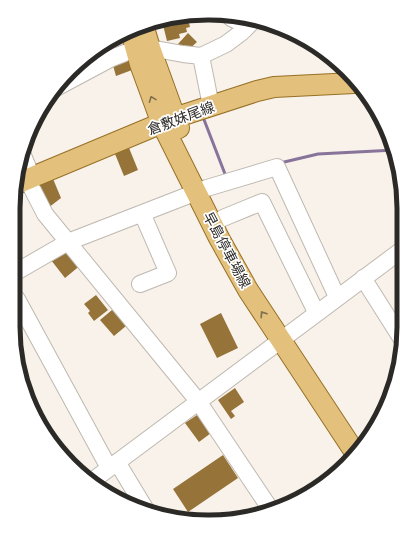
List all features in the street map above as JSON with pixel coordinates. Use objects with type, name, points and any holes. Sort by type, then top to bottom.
[{"type":"main road","name":"早島停車場線","points":[[143,32],[139,43],[152,98],[168,121],[202,190],[219,238],[248,290],[285,336],[360,439]]},
{"type":"main road","name":"倉敷妹尾線","points":[[25,180],[168,121],[257,91],[274,87],[349,83]]},
{"type":"main road","name":"早島停車場線","points":[[202,190],[223,218],[285,336],[352,448]]},
{"type":"street","points":[[76,74],[112,58],[139,43],[183,54],[201,56],[226,44],[249,25]]},
{"type":"street","points":[[201,56],[211,106]]},
{"type":"street","points":[[20,270],[68,242],[202,190],[277,167],[337,297]]},
{"type":"street","points":[[25,180],[45,214],[198,401],[268,505]]},
{"type":"street","points":[[223,218],[262,202],[316,312]]},
{"type":"street","points":[[140,284],[168,272],[142,213]]},
{"type":"street","points":[[97,478],[116,466],[198,401],[316,312],[337,297],[365,282],[397,253]]},
{"type":"street","points":[[365,282],[397,332]]},
{"type":"street","points":[[20,304],[116,466],[141,503]]},
{"type":"building","points":[[189,21],[190,27],[186,28],[187,32],[179,34],[180,38],[167,41],[163,25]]},
{"type":"building","points":[[188,33],[197,42],[186,52],[178,44]]},
{"type":"building","points":[[127,57],[132,70],[116,76],[112,62]]},
{"type":"building","points":[[127,143],[138,170],[124,176],[113,149]]},
{"type":"building","points":[[51,174],[61,198],[48,208],[37,180]]},
{"type":"building","points":[[67,246],[82,264],[65,278],[51,260]]},
{"type":"building","points":[[96,295],[108,310],[94,321],[88,313],[90,311],[84,304]]},
{"type":"building","points":[[112,310],[126,326],[114,336],[100,320]]},
{"type":"building","points":[[221,313],[238,348],[217,358],[200,324]]},
{"type":"building","points":[[235,388],[244,402],[231,411],[235,416],[231,419],[218,400]]},
{"type":"building","points":[[197,415],[211,433],[199,442],[185,423]]},
{"type":"building","points":[[223,455],[238,478],[188,512],[173,489]]},
{"type":"waterway","points":[[203,117],[225,174]]},
{"type":"waterway","points":[[280,163],[318,154],[388,150]]}]
